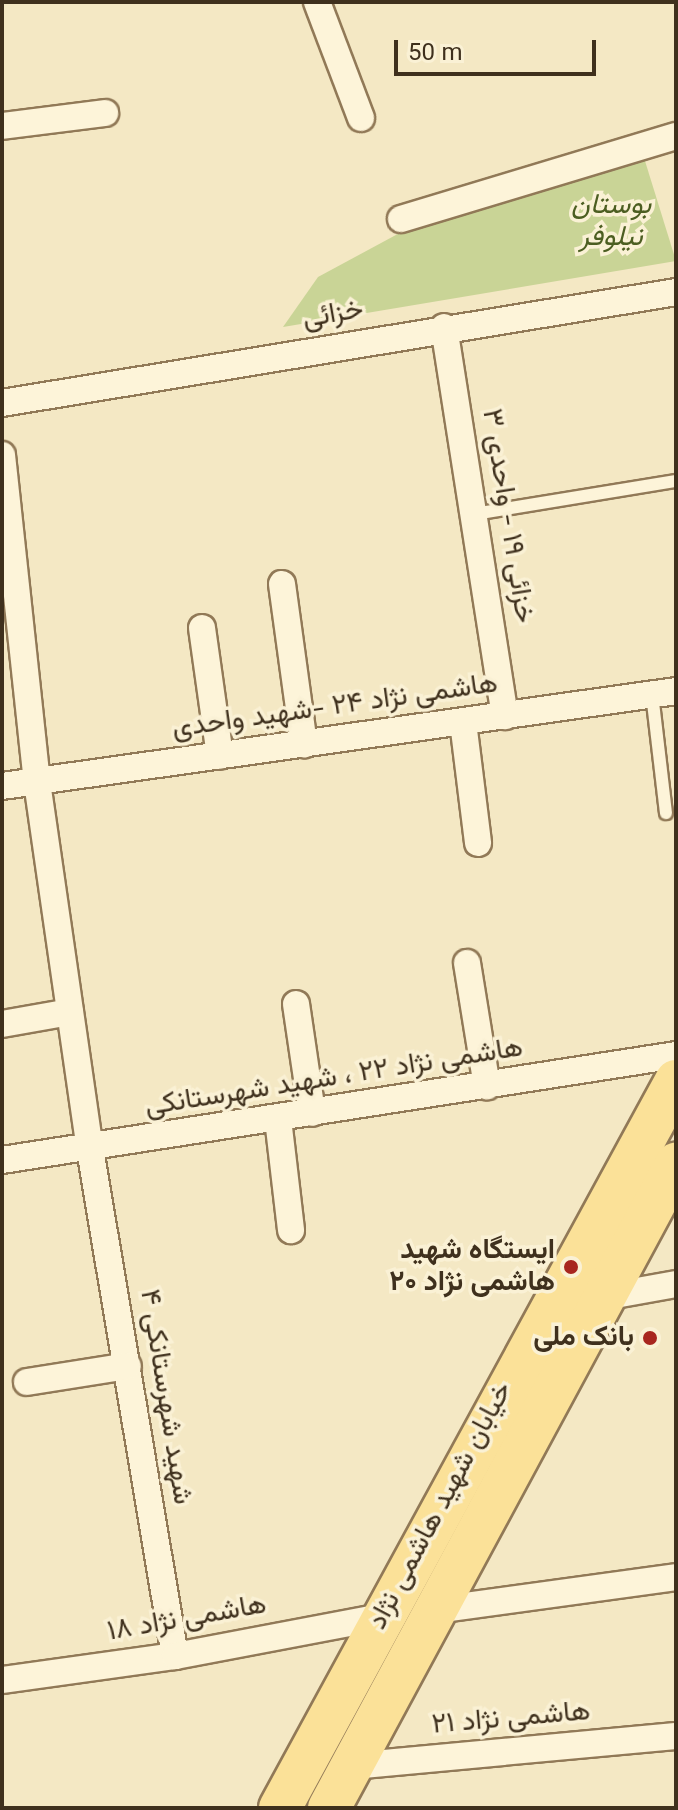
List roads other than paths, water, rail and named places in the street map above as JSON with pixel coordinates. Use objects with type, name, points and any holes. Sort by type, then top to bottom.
[{"type":"main road","name":"خیابان شهید هاشمی نژاد","points":[[280,1808],[381,1617],[676,1081]]},
{"type":"main road","name":"خیابان شهید هاشمی نژاد","points":[[329,1808],[676,1164]]},
{"type":"street","points":[[317,2],[361,118]]},
{"type":"street","points":[[2,126],[105,113]]},
{"type":"street","points":[[401,219],[676,136]]},
{"type":"street","name":"خزائی","points":[[2,403],[444,327],[676,292]]},
{"type":"street","name":"خزائی ۱۹ - واحدی ۳","points":[[444,327],[505,716]]},
{"type":"street","name":"شهید شهرستانکی ۴","points":[[2,455],[37,782],[70,1012],[175,1656]]},
{"type":"street","points":[[282,584],[304,744]]},
{"type":"street","points":[[202,628],[220,756]]},
{"type":"street","name":"هاشمی نژاد ۲۴ -شهید واحدی","points":[[2,786],[664,692]]},
{"type":"street","points":[[463,722],[478,843]]},
{"type":"street","points":[[467,963],[487,1086]]},
{"type":"street","points":[[296,1004],[312,1113]]},
{"type":"street","points":[[2,1024],[70,1012]]},
{"type":"street","name":"هاشمی نژاد ۲۲ ، شهید شهرستانکی","points":[[2,1160],[90,1149],[676,1055]]},
{"type":"street","points":[[278,1119],[291,1230]]},
{"type":"street","points":[[604,1297],[676,1284]]},
{"type":"street","points":[[27,1382],[128,1366]]},
{"type":"street","points":[[435,1610],[676,1577]]},
{"type":"street","name":"هاشمی نژاد ۱۸","points":[[2,1680],[175,1656],[381,1617]]},
{"type":"street","name":"هاشمی نژاد ۲۱","points":[[352,1766],[676,1736]]},
{"type":"lane","points":[[474,514],[676,481]]},
{"type":"lane","points":[[664,692],[666,813]]},
{"type":"place","name":"ایستگاه شهید هاشمی نژاد ۲۰","points":[[571,1267]]},
{"type":"place","name":"بانک ملی","points":[[650,1338]]},
{"type":"park label","name":"بوستان نیلوفر","points":[[611,222]]}]
